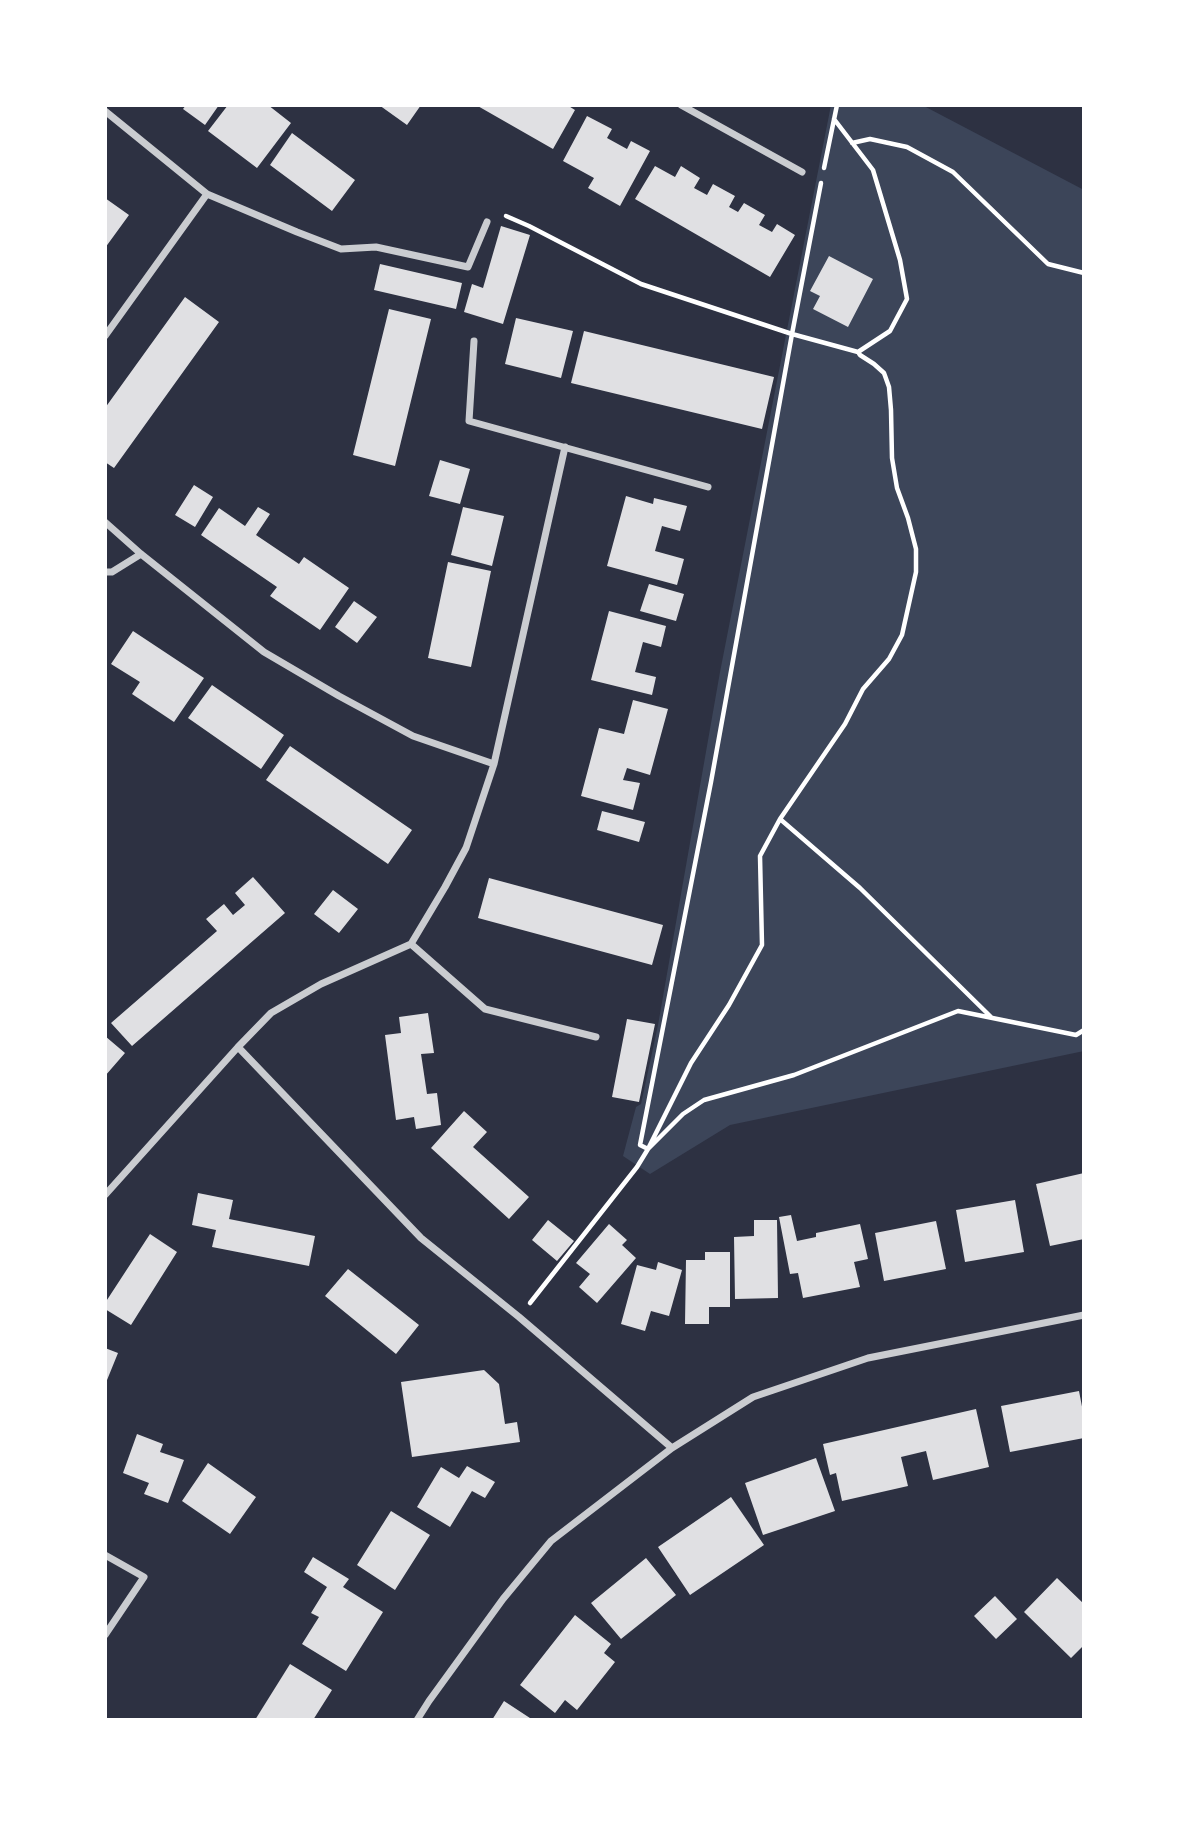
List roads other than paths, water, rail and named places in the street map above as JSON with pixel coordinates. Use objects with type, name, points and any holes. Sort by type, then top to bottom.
[{"type":"street","points":[[681,105],[802,172]]},
{"type":"street","points":[[105,111],[208,194],[341,248],[376,247],[468,267],[487,222]]},
{"type":"street","points":[[105,336],[208,194]]},
{"type":"street","points":[[474,341],[469,421],[708,487]]},
{"type":"street","points":[[105,1195],[271,1013],[321,984],[411,944],[466,848],[494,764],[565,447]]},
{"type":"street","points":[[105,522],[264,652],[413,736],[494,764]]},
{"type":"street","points":[[105,572],[112,572],[141,554]]},
{"type":"street","points":[[411,944],[485,1009],[596,1037]]},
{"type":"street","points":[[238,1047],[421,1238],[519,1317],[672,1448]]},
{"type":"street","points":[[417,1720],[503,1599],[551,1541],[672,1448],[753,1397],[868,1358],[1084,1315]]},
{"type":"street","points":[[105,1555],[144,1577],[105,1635]]}]
